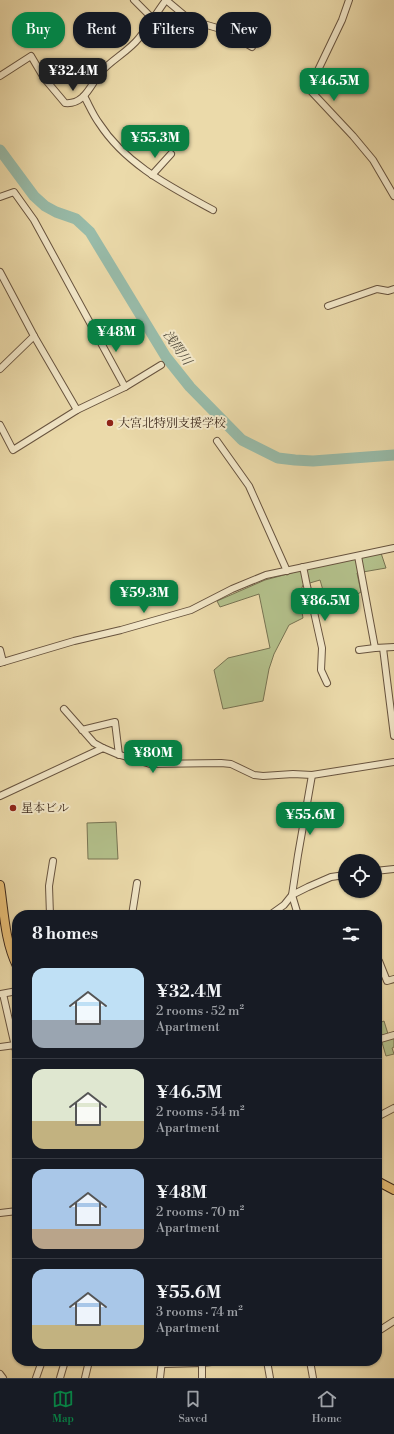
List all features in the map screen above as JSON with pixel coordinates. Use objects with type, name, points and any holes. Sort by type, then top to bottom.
[{"type":"main road","points":[[0,885],[2,912],[12,955]]},
{"type":"main road","points":[[382,1184],[394,1190]]},
{"type":"street","points":[[134,0],[146,12]]},
{"type":"street","points":[[157,12],[166,0],[190,20],[216,28]]},
{"type":"street","points":[[349,0],[342,20],[309,89],[353,136],[373,160],[394,196]]},
{"type":"street","points":[[0,76],[31,56],[44,78],[65,103],[71,104],[84,96],[91,89],[100,73],[139,39]]},
{"type":"street","points":[[84,96],[99,124],[108,136],[142,168],[213,210]]},
{"type":"street","points":[[152,175],[171,154]]},
{"type":"street","points":[[0,196],[14,192],[34,220],[125,387]]},
{"type":"street","points":[[0,272],[34,336],[78,410]]},
{"type":"street","points":[[328,306],[377,289],[388,291],[394,289]]},
{"type":"street","points":[[0,369],[34,336]]},
{"type":"street","points":[[0,425],[13,450],[78,410],[125,387],[161,365]]},
{"type":"street","points":[[217,441],[249,486],[287,571]]},
{"type":"street","points":[[0,650],[2,662],[191,610],[208,600],[252,580],[303,567],[394,548]]},
{"type":"street","points":[[358,556],[375,648]]},
{"type":"street","points":[[303,567],[308,592],[315,608],[314,612],[322,648],[321,670],[327,683]]},
{"type":"street","points":[[359,650],[394,647]]},
{"type":"street","points":[[383,648],[394,736]]},
{"type":"street","points":[[64,709],[82,730],[102,748],[119,755],[150,764],[231,764],[254,775],[263,776],[293,774],[312,775],[394,762]]},
{"type":"street","points":[[82,730],[115,722],[119,755]]},
{"type":"street","points":[[0,796],[102,748]]},
{"type":"street","points":[[296,910],[292,895],[312,775]]},
{"type":"street","points":[[50,910],[49,886],[53,861]]},
{"type":"street","points":[[382,870],[394,869]]},
{"type":"street","points":[[277,910],[284,905],[292,895],[331,877],[338,876]]},
{"type":"street","points":[[133,910],[137,883]]},
{"type":"street","points":[[382,969],[387,982],[394,979]]},
{"type":"street","points":[[12,992],[2,994],[12,1032]]},
{"type":"street","points":[[382,1039],[394,1035]]},
{"type":"street","points":[[0,1047],[12,1045]]},
{"type":"street","points":[[382,1114],[394,1108]]},
{"type":"street","points":[[0,1213],[12,1212]]},
{"type":"street","points":[[382,1329],[394,1321]]},
{"type":"street","points":[[36,1378],[40,1366]]},
{"type":"street","points":[[60,1378],[64,1366]]},
{"type":"street","points":[[85,1378],[88,1366]]},
{"type":"street","points":[[160,1378],[162,1366]]},
{"type":"street","points":[[202,1378],[205,1366]]},
{"type":"street","points":[[268,1366],[270,1378]]},
{"type":"street","points":[[311,1366],[313,1378]]},
{"type":"street","points":[[0,1374],[3,1378]]},
{"type":"green space","points":[[381,553],[386,568],[357,573],[361,592],[341,604],[327,604],[320,580],[303,585],[299,595],[303,618],[289,625],[274,654],[269,669],[263,701],[223,709],[214,670],[228,658],[270,648],[259,594],[220,607],[217,601],[265,580],[325,564]]},
{"type":"green space","points":[[116,822],[118,859],[88,859],[87,823]]},
{"type":"green space","points":[[384,1021],[388,1034],[382,1036],[382,1022]]},
{"type":"green space","points":[[394,1035],[394,1047],[392,1048],[394,1054],[386,1056],[382,1039]]},
{"type":"waterway","name":"浅間川","points":[[0,150],[34,196],[45,206],[56,212],[76,219],[90,232],[166,357],[190,387],[242,440],[278,458],[295,460],[313,461],[394,455]]},
{"type":"place","name":"大宮北特別支援学校","points":[[110,423]]},
{"type":"place","name":"星本ビル","points":[[13,808]]}]
